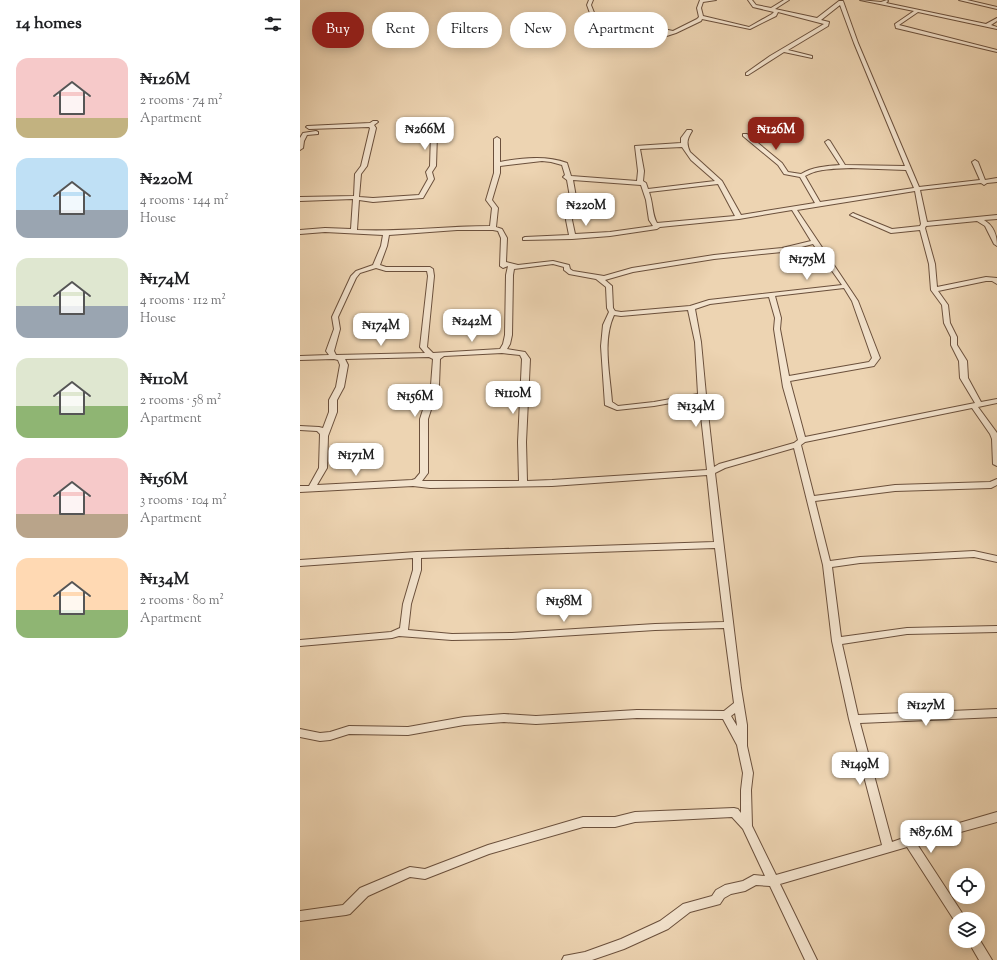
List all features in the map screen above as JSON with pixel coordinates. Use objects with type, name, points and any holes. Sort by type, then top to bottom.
[{"type":"street","points":[[591,0],[590,5],[592,12]]},
{"type":"street","points":[[701,17],[699,8],[701,1],[714,0]]},
{"type":"street","points":[[748,74],[827,22],[755,6],[750,0]]},
{"type":"street","points":[[701,17],[750,28],[774,15],[774,11],[787,0]]},
{"type":"street","points":[[862,0],[997,28]]},
{"type":"street","points":[[882,3],[888,0]]},
{"type":"street","points":[[961,0],[997,8]]},
{"type":"street","points":[[818,20],[841,1],[907,168],[917,189],[923,226],[932,264],[934,290],[945,305],[945,317],[954,337],[954,345],[963,361],[964,378],[976,405],[996,439],[997,464]]},
{"type":"street","points":[[917,11],[897,26],[997,51]]},
{"type":"street","points":[[668,34],[699,20],[701,17]]},
{"type":"street","points":[[987,26],[997,19]]},
{"type":"street","points":[[668,31],[674,32]]},
{"type":"street","points":[[784,50],[810,57]]},
{"type":"street","points":[[300,199],[357,198],[369,200],[421,197],[431,179],[429,172],[433,166],[434,133],[449,123]]},
{"type":"street","points":[[307,129],[373,124],[369,152],[364,166],[358,174],[354,231]]},
{"type":"street","points":[[307,129],[316,133]]},
{"type":"street","points":[[300,148],[307,129]]},
{"type":"street","points":[[689,131],[684,141],[686,151],[696,163],[707,169],[720,182],[739,217]]},
{"type":"street","points":[[745,135],[780,164],[786,173],[802,176],[818,204]]},
{"type":"street","points":[[494,228],[495,208],[489,198],[496,181],[496,168],[498,164],[496,156],[497,139]]},
{"type":"street","points":[[828,142],[843,166]]},
{"type":"street","points":[[640,182],[641,171],[637,147],[684,145]]},
{"type":"street","points":[[498,164],[532,160],[561,162],[566,165],[568,176],[566,177],[570,179],[573,197],[569,220],[572,237]]},
{"type":"street","points":[[975,162],[984,183]]},
{"type":"street","points":[[802,176],[808,171],[843,166],[907,168]]},
{"type":"street","points":[[525,239],[610,234],[657,227],[652,220],[647,191],[644,183],[570,179]]},
{"type":"street","points":[[655,224],[667,225],[739,217],[917,189],[984,183],[997,180]]},
{"type":"street","points":[[647,191],[720,182]]},
{"type":"street","points":[[786,379],[870,364],[874,362],[876,358],[874,350],[846,286],[793,208]]},
{"type":"street","points":[[853,215],[891,231],[997,217]]},
{"type":"street","points":[[980,220],[988,225],[997,244]]},
{"type":"street","points":[[300,232],[354,231],[386,233],[457,228],[494,228],[500,230],[504,238],[503,266],[507,264],[520,268]]},
{"type":"street","points":[[376,266],[384,246],[386,233]]},
{"type":"street","points":[[502,351],[506,345],[508,330],[511,267],[520,268],[534,264],[562,264],[567,266],[567,270],[571,273],[604,278],[632,270],[668,266],[714,257],[782,250],[815,242]]},
{"type":"street","points":[[312,488],[323,468],[323,443],[333,412],[333,400],[340,387],[344,365],[341,360],[333,357],[330,351],[337,329],[335,317],[352,277],[358,272],[376,266],[386,269],[430,269],[431,276],[423,347],[433,357],[435,385],[424,420],[424,473],[413,483]]},
{"type":"street","points":[[598,277],[609,286],[610,308],[612,312],[606,325],[604,346],[606,399],[612,407],[617,408],[654,404],[702,395]]},
{"type":"street","points":[[934,290],[986,279],[997,282]]},
{"type":"street","points":[[612,312],[621,314],[691,308],[709,302],[846,286]]},
{"type":"street","points":[[770,294],[778,318],[777,329],[810,499],[827,565],[837,641],[854,719],[888,847]]},
{"type":"street","points":[[691,308],[698,342],[702,395],[728,625],[740,710],[742,746],[748,773],[746,790],[747,826]]},
{"type":"street","points":[[300,358],[433,357],[443,353],[502,351],[521,352],[526,359],[522,434],[523,483]]},
{"type":"street","points":[[300,489],[413,483],[430,485],[523,483],[663,477],[711,472],[722,466],[800,442],[910,417],[956,410],[997,401]]},
{"type":"street","points":[[300,428],[319,429],[325,434]]},
{"type":"street","points":[[810,499],[895,488],[991,485],[997,482]]},
{"type":"street","points":[[300,563],[417,555],[720,545]]},
{"type":"street","points":[[827,565],[860,560],[906,559],[913,557],[974,554],[997,559]]},
{"type":"street","points":[[400,633],[405,627],[407,604],[417,570],[417,555]]},
{"type":"street","points":[[300,643],[345,640],[400,633],[452,637],[512,636],[655,627],[728,625]]},
{"type":"street","points":[[837,641],[907,631],[997,629]]},
{"type":"street","points":[[300,733],[320,737],[330,736],[349,730],[408,731],[464,721],[504,718],[536,720],[637,714],[726,716],[736,706],[740,710]]},
{"type":"street","points":[[854,719],[997,713]]},
{"type":"street","points":[[726,716],[742,746]]},
{"type":"street","points":[[300,916],[346,910],[364,892],[410,872],[425,874],[488,850],[583,822],[614,822],[635,816],[734,812],[747,826],[812,960]]},
{"type":"street","points":[[568,960],[585,957],[624,944],[664,925],[686,908],[716,900],[720,894],[729,889],[745,886],[754,880],[773,881],[997,817]]},
{"type":"street","points":[[909,841],[955,912]]},
{"type":"street","points":[[978,948],[986,960]]}]
